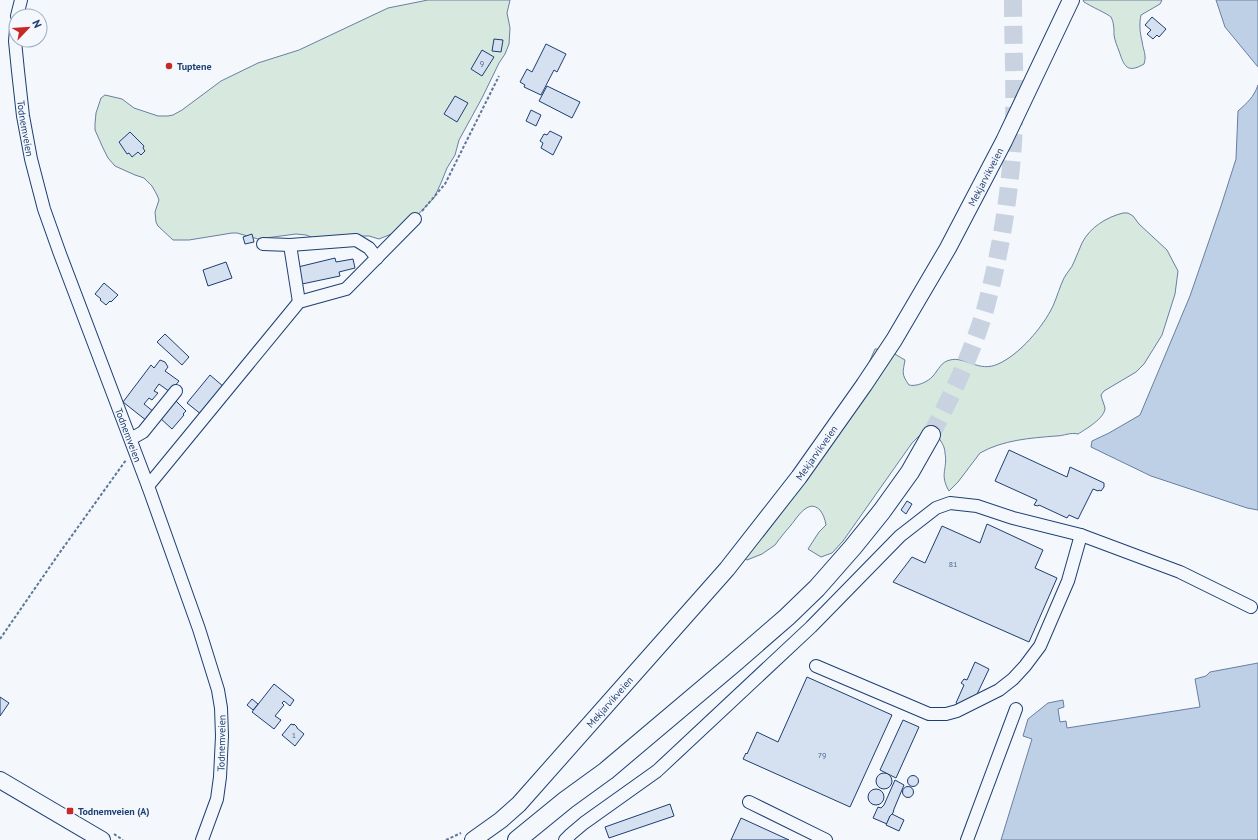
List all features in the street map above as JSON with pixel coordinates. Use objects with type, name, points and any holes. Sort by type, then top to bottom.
[{"type":"highway","points":[[517,840],[566,800],[606,771],[740,658],[787,617],[817,588],[853,548],[882,511],[910,472],[931,435]]},
{"type":"highway","points":[[532,840],[573,806],[606,771]]},
{"type":"main road","name":"Mekjarvikveien","points":[[468,836],[501,820],[519,804],[728,569],[832,433],[894,340],[948,248],[1004,141],[1071,0]]},
{"type":"main road","points":[[1,783],[102,840]]},
{"type":"street","name":"Todnemveien","points":[[16,48],[23,116],[31,159],[44,209],[136,452],[199,629],[218,690],[221,708],[222,736],[217,799],[202,840]]},
{"type":"street","points":[[148,486],[299,302],[346,289],[415,219]]},
{"type":"street","points":[[263,244],[290,245],[356,240],[369,248],[377,258]]},
{"type":"street","points":[[290,245],[299,302]]},
{"type":"street","points":[[130,437],[136,436],[143,432],[176,391]]},
{"type":"street","points":[[565,840],[584,823],[656,771],[811,627],[900,536],[936,508],[950,503],[977,506],[1081,535],[1180,572],[1251,607]]},
{"type":"street","points":[[816,666],[929,714],[946,714],[957,711],[999,690],[1026,666],[1040,646],[1068,581],[1081,535]]},
{"type":"street","points":[[967,840],[1016,709]]},
{"type":"street","points":[[749,802],[826,840]]},
{"type":"path","points":[[415,219],[445,184],[499,76]]},
{"type":"path","points":[[0,639],[58,555],[130,456],[136,452]]},
{"type":"path","points":[[446,840],[459,835],[468,836]]},
{"type":"shaded area","points":[[428,0],[510,0],[507,13],[510,28],[509,44],[459,140],[455,155],[447,168],[434,198],[404,229],[379,239],[364,236],[316,239],[306,235],[296,234],[258,239],[232,233],[189,240],[173,240],[158,226],[156,222],[155,212],[159,200],[152,186],[144,178],[115,166],[108,158],[95,130],[96,113],[101,98],[105,95],[122,99],[134,108],[158,116],[173,115],[221,81],[258,63],[299,50],[388,8]]},
{"type":"shaded area","points":[[1083,0],[1162,0],[1160,4],[1141,15],[1140,28],[1145,55],[1144,64],[1134,68],[1127,67],[1116,43],[1111,17]]},
{"type":"shaded area","points":[[1123,213],[1128,213],[1133,216],[1139,224],[1167,250],[1178,271],[1175,294],[1162,335],[1144,364],[1136,372],[1104,391],[1101,395],[1105,408],[1099,419],[1078,434],[1072,433],[1059,436],[1017,440],[998,445],[980,453],[958,482],[949,491],[944,476],[946,459],[944,448],[937,435],[929,432],[919,436],[912,443],[843,541],[832,553],[821,557],[808,549],[819,532],[826,525],[820,510],[811,506],[803,510],[775,545],[762,554],[747,560],[742,557],[752,531],[868,365],[875,349],[894,353],[905,360],[903,370],[909,385],[922,384],[933,376],[942,364],[950,360],[961,360],[985,367],[998,364],[1006,360],[1030,340],[1049,314],[1064,278],[1073,264],[1085,237],[1105,220]]},
{"type":"water","points":[[1216,0],[1258,0],[1258,67],[1225,27]]},
{"type":"water","points":[[1258,85],[1258,510],[1247,508],[1151,476],[1091,447],[1092,441],[1140,415],[1190,296],[1221,206],[1236,159],[1238,111],[1252,96]]},
{"type":"water","points":[[1258,663],[1258,840],[1001,840],[1032,739],[1023,736],[1028,719],[1048,703],[1063,700],[1064,707],[1058,709],[1060,722],[1066,721],[1067,728],[1200,707],[1195,679],[1206,676],[1210,672]]},
{"type":"building","points":[[1152,17],[1166,29],[1159,37],[1157,35],[1153,39],[1147,34],[1151,30],[1145,25]]},
{"type":"building","points":[[494,39],[503,40],[501,52],[492,51]]},
{"type":"building","points":[[546,44],[566,54],[557,72],[554,70],[541,95],[524,87],[525,85],[520,82],[527,69],[532,72]]},
{"type":"building","points":[[482,50],[494,57],[482,76],[471,69]]},
{"type":"building","points":[[547,86],[580,102],[572,118],[539,101]]},
{"type":"building","points":[[455,96],[468,103],[457,122],[444,114]]},
{"type":"building","points":[[531,110],[541,115],[536,126],[526,121]]},
{"type":"building","points":[[550,131],[562,137],[553,155],[541,148],[543,143],[540,141],[544,134],[547,135]]},
{"type":"building","points":[[130,132],[144,146],[143,148],[145,151],[141,155],[138,152],[132,157],[129,153],[127,154],[119,142]]},
{"type":"building","points":[[252,234],[254,242],[245,244],[243,237]]},
{"type":"building","points":[[335,258],[336,262],[353,259],[355,268],[339,272],[340,276],[302,284],[298,267]]},
{"type":"building","points":[[226,262],[232,278],[208,286],[203,270]]},
{"type":"building","points":[[104,283],[118,295],[106,305],[95,294]]},
{"type":"building","points":[[165,334],[189,357],[182,365],[157,342]]},
{"type":"building","points":[[160,360],[165,362],[168,367],[165,371],[179,381],[170,392],[159,384],[154,391],[158,393],[152,400],[149,398],[144,404],[154,412],[147,421],[123,402],[151,365],[154,368]]},
{"type":"building","points":[[210,375],[224,387],[202,415],[187,403]]},
{"type":"building","points":[[174,399],[186,411],[172,429],[160,418]]},
{"type":"building","points":[[1009,450],[1067,477],[1070,467],[1104,483],[1104,487],[1101,491],[1093,489],[1078,519],[1069,515],[1067,518],[1039,505],[1034,505],[1037,500],[995,481]]},
{"type":"building","points":[[907,501],[912,504],[906,514],[901,510]]},
{"type":"building","points":[[987,524],[1043,550],[1035,568],[1057,578],[1029,642],[893,582],[912,557],[925,563],[942,526],[980,543]]},
{"type":"building","points":[[975,662],[989,669],[970,709],[956,703],[964,685],[961,683],[964,679],[967,680]]},
{"type":"building","points":[[807,677],[892,715],[850,807],[743,759],[746,753],[747,754],[757,732],[778,742]]},
{"type":"building","points":[[274,684],[294,700],[290,706],[284,701],[282,703],[284,705],[275,716],[281,720],[274,729],[252,712]]},
{"type":"building","points":[[0,697],[9,703],[0,716]]},
{"type":"building","points":[[252,699],[258,704],[253,710],[247,705]]},
{"type":"building","points":[[903,720],[919,727],[896,778],[880,770]]},
{"type":"building","points":[[291,724],[294,724],[304,734],[295,746],[282,735]]},
{"type":"building","points":[[881,773],[887,773],[892,778],[890,787],[887,789],[881,789],[876,784],[876,778]]},
{"type":"building","points":[[913,775],[917,777],[919,781],[917,785],[913,787],[909,785],[907,781],[909,777]]},
{"type":"building","points":[[895,780],[904,785],[887,824],[873,818],[878,807],[881,808],[884,805]]},
{"type":"building","points":[[908,786],[912,788],[914,792],[912,796],[908,798],[904,796],[902,792],[904,788]]},
{"type":"building","points":[[873,789],[879,789],[884,794],[882,803],[879,805],[873,805],[868,800],[868,794]]},
{"type":"building","points":[[670,804],[674,816],[609,838],[605,827]]},
{"type":"building","points":[[892,814],[904,820],[899,831],[886,825]]},
{"type":"building","points":[[741,818],[789,840],[731,840]]},
{"type":"tunnel","points":[[931,435],[954,389],[974,342],[985,310],[999,248],[1009,185],[1013,143],[1013,0]]},
{"type":"place","name":"Tuptene","points":[[169,66]]},
{"type":"place","name":"Todnemveien (A)","points":[[70,811]]}]
